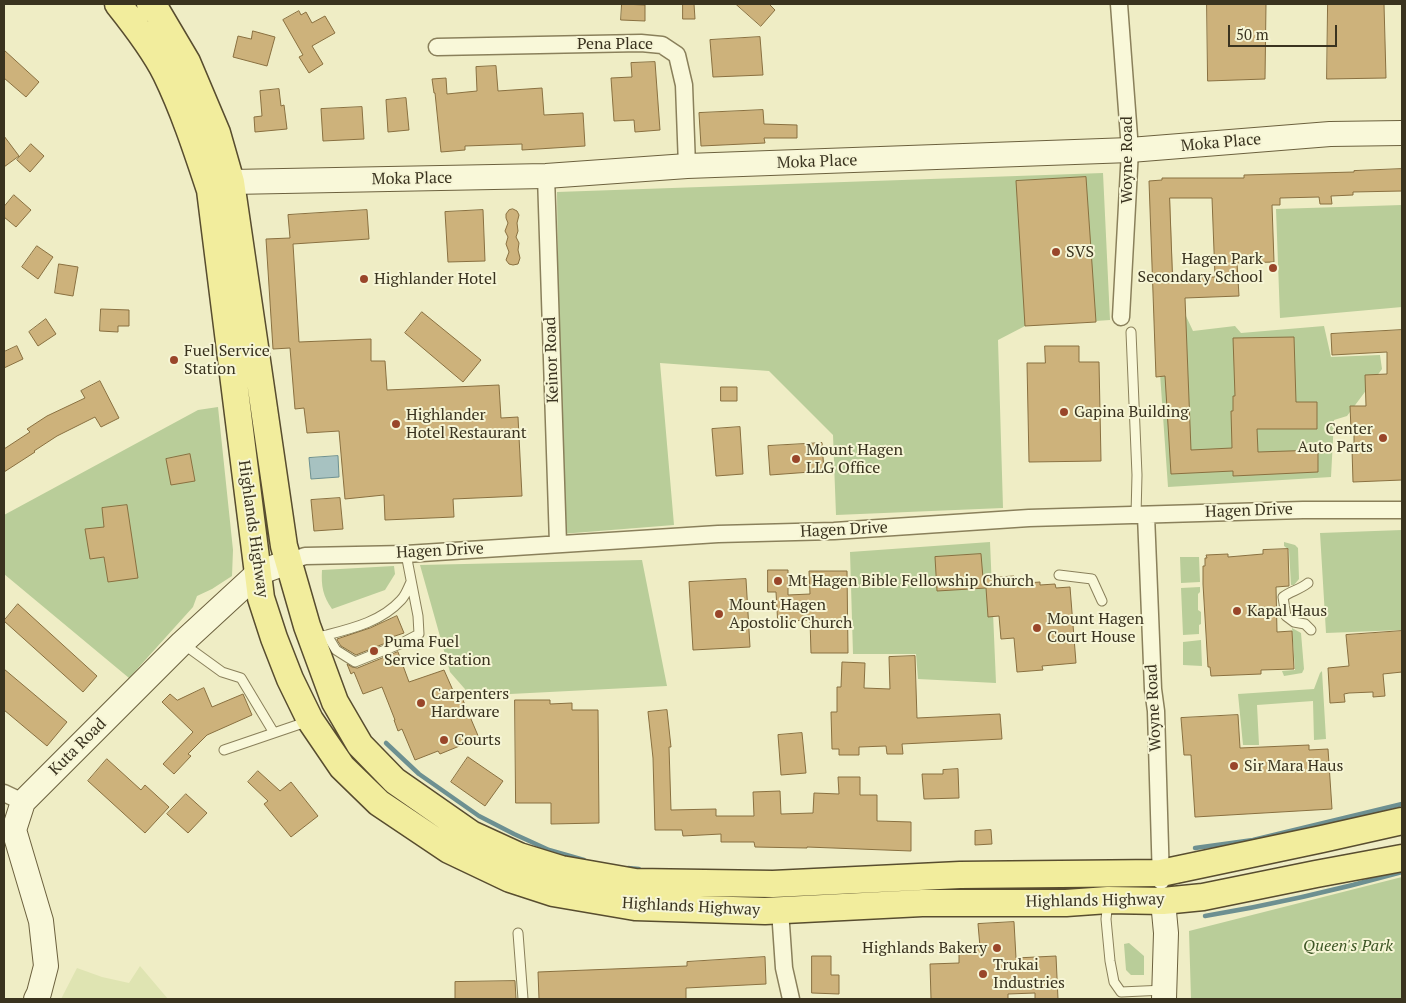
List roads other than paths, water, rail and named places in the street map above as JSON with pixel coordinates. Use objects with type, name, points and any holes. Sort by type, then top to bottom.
[{"type":"main road","name":"Highlands Highway","points":[[118,4],[136,26],[165,73],[189,130],[210,190],[261,598],[274,638],[290,680],[310,720],[342,767],[379,804],[449,850],[510,879],[553,893],[635,907],[766,911],[922,903],[1163,901],[1203,897],[1402,858]]},
{"type":"main road","name":"Highlands Highway","points":[[150,4],[158,13],[187,62],[217,133],[231,182],[282,537],[288,562],[319,637],[335,702],[360,745],[395,781],[471,834],[519,856],[561,869],[635,882],[773,884],[960,875],[1161,874],[1402,821]]},
{"type":"street","name":"Woyne Road","points":[[1118,4],[1130,150],[1121,317]]},
{"type":"street","name":"Pena Place","points":[[437,47],[641,42],[662,45],[677,55],[684,86],[687,166]]},
{"type":"street","name":"Moka Place","points":[[231,182],[546,176],[687,166],[1130,150],[1330,134],[1402,133]]},
{"type":"street","name":"Keinor Road","points":[[546,176],[558,544]]},
{"type":"street","name":"Hagen Drive","points":[[288,562],[304,556],[406,554],[718,534],[834,531],[1029,518],[1304,510],[1402,510]]},
{"type":"street","name":"Woyne Road","points":[[1141,515],[1156,711],[1163,901]]},
{"type":"street","name":"Kuta Road","points":[[36,999],[46,966],[41,921],[14,830],[13,797],[258,573],[288,562]]},
{"type":"street","points":[[1163,901],[1166,933],[1165,994]]},
{"type":"street","points":[[780,910],[784,968],[791,999]]},
{"type":"lane","points":[[1131,332],[1137,475],[1141,515]]},
{"type":"lane","points":[[319,637],[355,662],[400,644],[419,634],[406,554]]},
{"type":"lane","points":[[1060,575],[1092,579],[1102,601]]},
{"type":"lane","points":[[319,637],[379,618],[402,599],[412,582]]},
{"type":"lane","points":[[1308,583],[1300,590],[1288,593],[1284,597],[1286,616],[1294,622],[1305,624],[1311,630]]},
{"type":"lane","points":[[182,643],[222,672],[242,678],[274,733]]},
{"type":"lane","points":[[224,750],[310,720]]},
{"type":"lane","points":[[1108,900],[1106,919],[1114,982],[1121,992],[1165,994]]},
{"type":"lane","points":[[518,933],[523,999]]},
{"type":"water","points":[[338,456],[339,477],[311,479],[309,458]]},
{"type":"waterway","points":[[386,743],[419,774],[479,816],[549,850],[584,860]]},
{"type":"waterway","points":[[1195,848],[1253,840],[1402,804]]},
{"type":"waterway","points":[[628,868],[639,869]]},
{"type":"waterway","points":[[1205,916],[1304,897],[1402,872]]},
{"type":"place","name":"SVS","points":[[1056,252]]},
{"type":"place","name":"Hagen Park Secondary School","points":[[1273,268]]},
{"type":"place","name":"Highlander Hotel","points":[[364,279]]},
{"type":"place","name":"Fuel Service Station","points":[[174,360]]},
{"type":"place","name":"Gapina Building","points":[[1064,412]]},
{"type":"place","name":"Highlander Hotel Restaurant","points":[[396,424]]},
{"type":"place","name":"Center Auto Parts","points":[[1383,438]]},
{"type":"place","name":"Mount Hagen LLG Office","points":[[796,459]]},
{"type":"place","name":"Mt Hagen Bible Fellowship Church","points":[[778,581]]},
{"type":"place","name":"Kapal Haus","points":[[1237,611]]},
{"type":"place","name":"Mount Hagen Apostolic Church","points":[[719,614]]},
{"type":"place","name":"Mount Hagen Court House","points":[[1037,628]]},
{"type":"place","name":"Puma Fuel Service Station","points":[[374,651]]},
{"type":"place","name":"Carpenters Hardware","points":[[421,703]]},
{"type":"place","name":"Courts","points":[[444,740]]},
{"type":"place","name":"Sir Mara Haus","points":[[1234,766]]},
{"type":"place","name":"Highlands Bakery","points":[[997,948]]},
{"type":"place","name":"Trukai Industries","points":[[983,974]]},
{"type":"park label","name":"Queen's Park","points":[[1348,946]]}]
